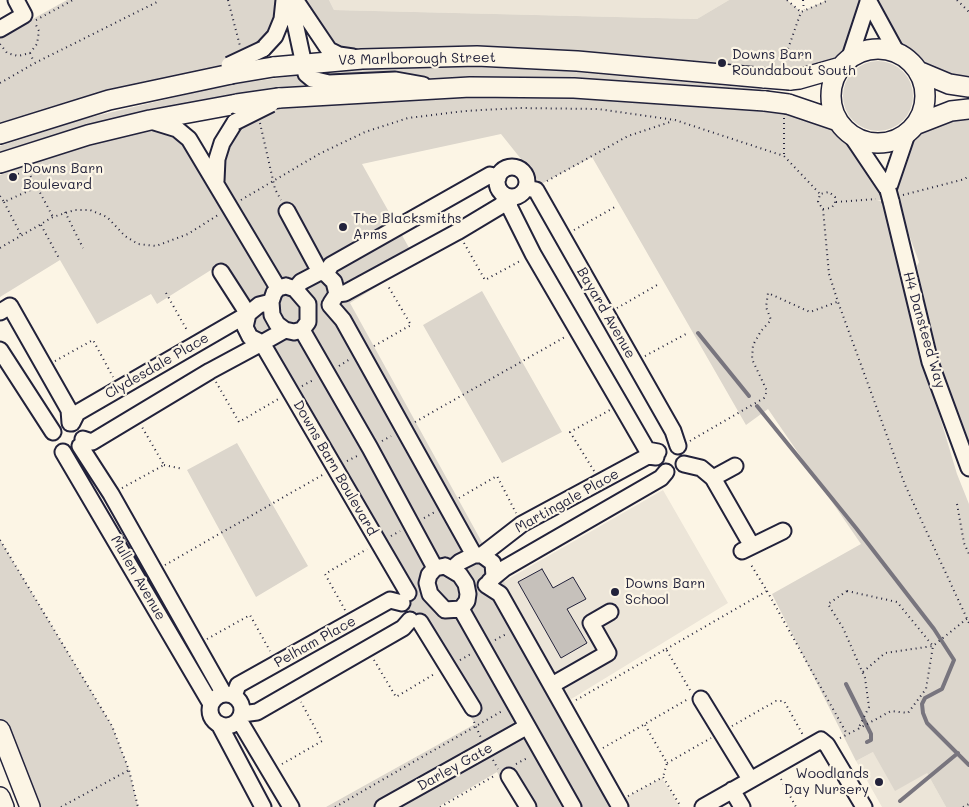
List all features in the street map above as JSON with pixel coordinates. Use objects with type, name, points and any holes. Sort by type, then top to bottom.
[{"type":"main road","points":[[969,87],[949,84],[918,71],[897,53],[885,50],[872,50],[859,53],[845,63],[834,80],[831,94],[832,108],[838,121],[851,135],[864,141],[879,143],[894,141],[911,129],[951,112],[969,109]]},
{"type":"main road","name":"V8 Marlborough Street","points":[[0,134],[110,100],[230,70],[362,59],[477,56],[559,60],[799,80],[845,63]]},
{"type":"main road","points":[[911,129],[922,113],[925,98],[923,84],[918,71]]},
{"type":"main road","name":"V8 Marlborough Street","points":[[0,163],[88,135],[150,120],[236,113],[283,98],[433,87],[574,88],[766,101],[788,104],[838,121]]},
{"type":"main road","points":[[0,730],[30,807]]},
{"type":"main road","points":[[0,797],[4,807]]},
{"type":"street","points":[[0,29],[24,15],[16,0]]},
{"type":"street","points":[[230,70],[263,50],[275,36],[282,19],[284,0]]},
{"type":"street","points":[[290,0],[303,64],[306,74],[312,79],[329,83],[395,80],[433,87]]},
{"type":"street","points":[[295,0],[329,50],[339,55],[362,59]]},
{"type":"street","points":[[868,1],[897,53]]},
{"type":"street","points":[[845,63],[868,1]]},
{"type":"street","points":[[216,181],[217,158],[236,113]]},
{"type":"street","points":[[150,120],[177,129],[189,139],[230,206],[275,295],[272,315],[277,324],[285,330],[294,332],[302,330],[308,322],[308,304],[295,289],[286,286],[275,295]]},
{"type":"street","points":[[889,196],[911,129]]},
{"type":"street","name":"H4 Dansteed Way","points":[[851,135],[889,196],[930,362],[969,468]]},
{"type":"street","points":[[309,312],[502,205],[508,197],[518,196],[531,189],[526,175],[516,167],[504,169],[498,178],[498,188],[508,197],[509,206],[534,254],[647,450],[657,454]]},
{"type":"street","points":[[295,289],[301,282],[323,273],[331,265],[490,175],[498,178]]},
{"type":"street","name":"Bayard Avenue","points":[[531,189],[634,362],[673,431],[680,448]]},
{"type":"street","points":[[287,211],[323,273],[334,282],[333,300],[360,353],[478,555],[492,564],[490,581],[500,594],[619,804]]},
{"type":"street","points":[[221,272],[248,314]]},
{"type":"street","name":"Clydesdale Place","points":[[71,423],[77,413],[248,314],[275,295]]},
{"type":"street","points":[[0,312],[10,306],[69,410],[71,423]]},
{"type":"street","name":"Downs Barn Boulevard","points":[[248,314],[245,327],[250,337],[262,343],[405,598],[404,614],[415,621]]},
{"type":"street","points":[[0,350],[53,432],[54,444],[63,452],[71,452],[82,442],[92,442],[210,371],[285,330]]},
{"type":"street","points":[[302,330],[370,448],[435,568]]},
{"type":"street","points":[[53,432],[59,425],[71,423],[78,427],[82,442]]},
{"type":"street","name":"Mullen Avenue","points":[[82,442],[197,646],[229,695]]},
{"type":"street","points":[[666,445],[680,448],[685,457],[684,464],[674,473],[666,472],[659,467],[657,454],[666,445]]},
{"type":"street","name":"Mullen Avenue","points":[[63,452],[211,704]]},
{"type":"street","name":"Martingale Place","points":[[452,569],[460,562],[478,555],[522,524],[648,456],[657,454]]},
{"type":"street","points":[[684,464],[701,468],[713,478],[747,548],[783,531]]},
{"type":"street","points":[[713,478],[735,466]]},
{"type":"street","name":"Martingale Place","points":[[468,594],[476,592],[505,568],[661,478],[666,472]]},
{"type":"street","points":[[219,724],[230,725],[240,717],[257,712],[415,621],[445,610],[461,609],[467,601],[468,594],[463,579],[452,569],[444,566],[435,568],[429,575],[427,583],[430,594],[445,610]]},
{"type":"street","name":"Pelham Place","points":[[229,695],[238,685],[390,600],[405,598],[427,583]]},
{"type":"street","points":[[461,609],[526,727],[573,807]]},
{"type":"street","points":[[552,685],[608,653],[591,623],[610,612]]},
{"type":"street","points":[[415,621],[448,666],[472,708]]},
{"type":"street","points":[[263,807],[219,724],[212,716],[211,704],[218,696],[229,695],[241,704],[240,717],[291,807]]},
{"type":"street","points":[[701,699],[750,779]]},
{"type":"street","name":"Darley Gate","points":[[383,807],[526,727]]},
{"type":"street","points":[[703,807],[809,745],[821,740],[826,745],[864,807]]},
{"type":"street","points":[[508,771],[528,807]]},
{"type":"street","points":[[732,790],[742,807]]},
{"type":"path","points":[[787,0],[801,12]]},
{"type":"path","points":[[803,0],[804,10],[829,0]]},
{"type":"path","points":[[957,0],[969,12]]},
{"type":"path","points":[[0,83],[35,63],[156,2]]},
{"type":"path","points":[[0,44],[7,53],[18,56],[30,53],[36,44],[39,31],[31,16],[24,15]]},
{"type":"path","points":[[30,53],[35,63]]},
{"type":"path","points":[[0,248],[53,217],[65,212],[90,210],[106,217],[125,236],[138,244],[156,246],[188,234],[230,206],[319,154],[365,132],[408,118],[464,111],[598,109],[675,120],[784,156],[820,194]]},
{"type":"path","points":[[531,189],[628,136],[675,120]]},
{"type":"path","points":[[18,174],[28,172],[53,217]]},
{"type":"path","points":[[965,178],[969,180]]},
{"type":"path","points":[[274,181],[275,189],[287,211]]},
{"type":"path","points":[[4,202],[37,187]]},
{"type":"path","points":[[820,194],[830,192],[836,199],[831,208],[823,208]]},
{"type":"path","points":[[820,194],[818,202],[823,208],[829,274],[838,302],[905,485],[969,623]]},
{"type":"path","points":[[0,196],[21,235]]},
{"type":"path","points":[[65,212],[83,248]]},
{"type":"path","points":[[41,225],[60,260]]},
{"type":"path","points":[[210,371],[239,422],[326,373],[411,324],[380,274]]},
{"type":"path","points":[[166,293],[195,344]]},
{"type":"path","points":[[680,448],[687,442],[764,398],[767,391],[752,359],[753,345],[761,331],[771,320],[766,307],[768,293],[810,312],[838,302]]},
{"type":"path","points":[[634,362],[686,334]]},
{"type":"path","points":[[44,367],[93,340],[119,388]]},
{"type":"path","points":[[601,482],[570,432],[621,405]]},
{"type":"path","points":[[136,416],[164,465]]},
{"type":"path","points":[[111,494],[164,465],[183,469]]},
{"type":"path","points":[[957,504],[964,543],[969,554]]},
{"type":"path","points":[[0,540],[112,726],[129,770],[138,807]]},
{"type":"path","points":[[747,548],[768,591],[847,734]]},
{"type":"path","points":[[565,707],[768,591]]},
{"type":"path","points":[[826,745],[858,729],[891,711],[908,713],[926,689],[933,646],[897,602],[847,591],[828,604],[844,628],[863,672],[869,707],[858,729]]},
{"type":"path","points":[[197,646],[250,615],[277,663]]},
{"type":"path","points":[[863,672],[885,653],[933,646],[968,618]]},
{"type":"path","points":[[368,648],[396,697],[519,627]]},
{"type":"path","points":[[592,755],[694,696],[666,650]]},
{"type":"path","points":[[269,771],[322,740],[294,690]]},
{"type":"path","points":[[619,804],[663,776],[667,762],[776,701],[784,701],[809,745]]},
{"type":"path","points":[[335,807],[514,704]]},
{"type":"path","points":[[644,725],[667,762]]},
{"type":"path","points":[[440,807],[508,771],[540,751]]},
{"type":"path","points":[[774,766],[796,807]]},
{"type":"path","points":[[61,807],[129,770]]},
{"type":"path","points":[[663,776],[681,807]]},
{"type":"path","points":[[963,807],[969,804]]},
{"type":"shaded area","points":[[67,0],[284,0],[275,36],[229,65],[0,134],[0,37]]},
{"type":"shaded area","points":[[295,0],[329,0],[334,10],[697,19],[729,0],[787,0],[801,12],[827,0],[969,0],[969,87],[916,69],[897,53],[868,2],[849,60],[799,79],[339,55]]},
{"type":"shaded area","points":[[329,0],[729,0],[697,19],[334,10]]},
{"type":"shaded area","points":[[871,61],[885,61],[898,67],[907,76],[913,89],[911,109],[903,121],[885,131],[871,131],[858,125],[849,116],[843,103],[843,89],[849,76],[858,67]]},
{"type":"shaded area","points":[[398,67],[478,67],[564,71],[761,89],[760,97],[550,81],[429,79],[382,75],[321,76],[321,73]]},
{"type":"shaded area","points":[[301,75],[312,89],[0,159],[0,146],[83,119],[227,85]]},
{"type":"shaded area","points":[[290,96],[682,96],[838,121],[851,135],[888,190],[907,134],[969,109],[969,448],[947,386],[928,318],[917,266],[919,262],[905,224],[899,196],[891,201],[877,200],[883,202],[919,347],[957,474],[969,504],[969,807],[946,807],[927,773],[895,791],[873,752],[856,761],[772,594],[861,544],[768,409],[746,425],[592,157],[541,184],[501,134],[362,164],[417,262],[350,303],[628,807],[517,807],[497,772],[438,807],[326,807],[475,724],[211,270],[157,304],[151,294],[97,324],[60,260],[0,297],[0,175],[150,120],[177,129],[216,180],[227,133]]},
{"type":"shaded area","points":[[482,291],[562,432],[502,463],[423,325]]},
{"type":"shaded area","points":[[237,443],[308,566],[256,597],[187,470]]},
{"type":"shaded area","name":"Downs Barn School","points":[[663,490],[728,603],[568,701],[503,582]]},
{"type":"shaded area","points":[[0,540],[112,726],[129,770],[138,807],[31,807],[0,727]]},
{"type":"shaded area","name":"Woodlands Day Nursery","points":[[873,752],[927,773],[946,807],[882,807],[856,761]]},
{"type":"shaded area","points":[[662,778],[680,807],[630,807],[625,798]]},
{"type":"building","points":[[542,569],[553,588],[573,577],[586,599],[567,609],[587,643],[561,658],[518,582]]},
{"type":"waterway","points":[[698,333],[749,396]]},
{"type":"waterway","points":[[757,406],[856,528],[934,629],[954,660],[942,689],[925,698],[922,704],[923,713],[927,723],[969,765]]},
{"type":"waterway","points":[[846,684],[871,734],[871,740],[867,742]]},
{"type":"waterway","points":[[900,801],[958,753]]},
{"type":"place","name":"Downs Barn Roundabout South","points":[[722,63]]},
{"type":"place","name":"Downs Barn Boulevard","points":[[13,177]]},
{"type":"place","name":"The Blacksmiths Arms","points":[[343,227]]},
{"type":"place","name":"Downs Barn School","points":[[615,592]]},
{"type":"place","name":"Woodlands Day Nursery","points":[[879,782]]}]
